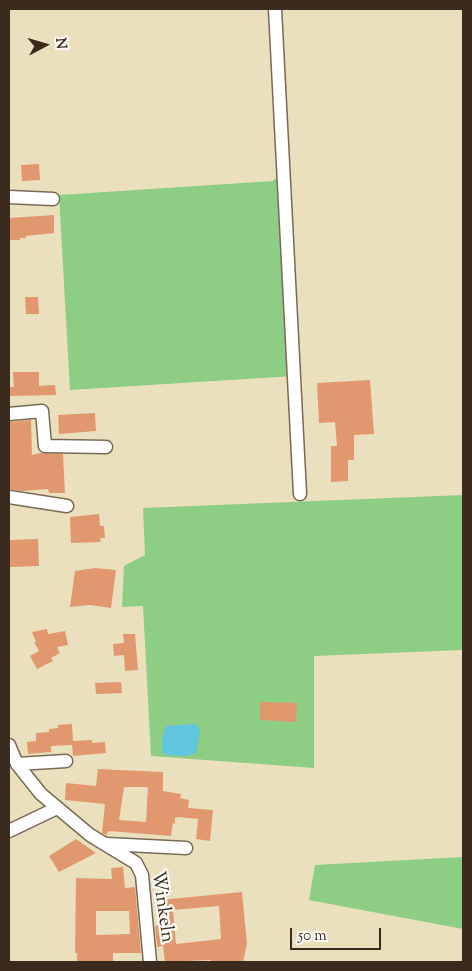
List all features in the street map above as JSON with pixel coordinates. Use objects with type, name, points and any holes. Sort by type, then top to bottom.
[{"type":"street","points":[[275,9],[300,494]]},
{"type":"street","points":[[9,197],[53,199]]},
{"type":"street","points":[[9,414],[42,411],[45,446],[106,447]]},
{"type":"street","points":[[9,498],[67,506]]},
{"type":"street","name":"Winkeln","points":[[9,745],[17,764],[41,794],[90,835],[136,863],[142,875],[150,962]]},
{"type":"street","points":[[17,764],[66,761]]},
{"type":"street","points":[[9,831],[57,808]]},
{"type":"street","name":"Winkeln","points":[[105,844],[186,848]]},
{"type":"green space","points":[[280,174],[294,376],[70,390],[59,195],[273,181]]},
{"type":"green space","points":[[463,495],[463,650],[314,656],[314,768],[151,756],[143,606],[122,607],[124,566],[145,555],[143,508]]},
{"type":"green space","points":[[463,857],[463,929],[309,900],[315,865]]},
{"type":"water","points":[[197,725],[200,730],[196,753],[187,756],[162,753],[162,739],[166,726]]},
{"type":"building","points":[[39,164],[40,180],[22,181],[21,165]]},
{"type":"building","points":[[54,215],[54,233],[26,236],[26,238],[20,238],[20,240],[9,240],[9,218]]},
{"type":"building","points":[[25,297],[38,297],[39,314],[26,314]]},
{"type":"building","points":[[13,372],[39,372],[39,386],[55,385],[56,395],[9,396],[9,387],[14,387]]},
{"type":"building","points":[[370,380],[374,434],[354,435],[354,460],[348,460],[348,481],[331,482],[331,446],[337,446],[335,422],[319,423],[317,383]]},
{"type":"building","points":[[95,413],[96,431],[59,434],[58,415]]},
{"type":"building","points":[[31,420],[32,455],[40,453],[63,454],[65,493],[49,493],[48,489],[22,491],[9,489],[9,422]]},
{"type":"building","points":[[99,514],[100,526],[104,526],[105,538],[100,538],[101,542],[71,543],[70,517]]},
{"type":"building","points":[[38,539],[39,566],[9,567],[9,540]]},
{"type":"building","points":[[95,568],[116,570],[111,608],[90,605],[70,607],[75,571]]},
{"type":"building","points":[[47,629],[48,634],[65,631],[68,645],[57,647],[60,653],[51,658],[53,661],[37,669],[30,656],[39,651],[34,642],[36,642],[32,632]]},
{"type":"building","points":[[123,634],[135,634],[138,670],[125,671],[124,655],[114,656],[113,644],[124,643]]},
{"type":"building","points":[[121,682],[122,693],[96,694],[95,683]]},
{"type":"building","points":[[260,702],[297,703],[296,722],[260,720]]},
{"type":"building","points":[[72,724],[73,741],[92,740],[92,743],[105,742],[106,753],[73,756],[72,745],[51,746],[51,752],[28,754],[27,742],[36,741],[36,733],[49,732],[49,729],[58,728],[58,725]]},
{"type":"building","points":[[98,769],[163,772],[163,791],[181,794],[180,798],[189,800],[188,808],[213,810],[210,841],[196,839],[198,819],[178,817],[175,818],[175,824],[173,823],[171,836],[109,831],[106,835],[102,833],[105,804],[65,800],[66,783],[96,786]],"holes":[[[124,787],[148,787],[146,822],[119,820]]]},
{"type":"building","points":[[76,839],[96,853],[59,872],[49,856]]},
{"type":"building","points":[[123,867],[125,888],[135,887],[141,953],[113,953],[113,962],[77,962],[77,953],[75,953],[76,878],[112,879],[111,868]],"holes":[[[96,911],[129,911],[130,934],[96,935]]]},
{"type":"building","points":[[242,892],[247,944],[243,962],[211,962],[211,960],[165,962],[163,946],[157,947],[155,926],[162,925],[160,900]],"holes":[[[219,906],[221,939],[176,944],[173,910]]]}]
